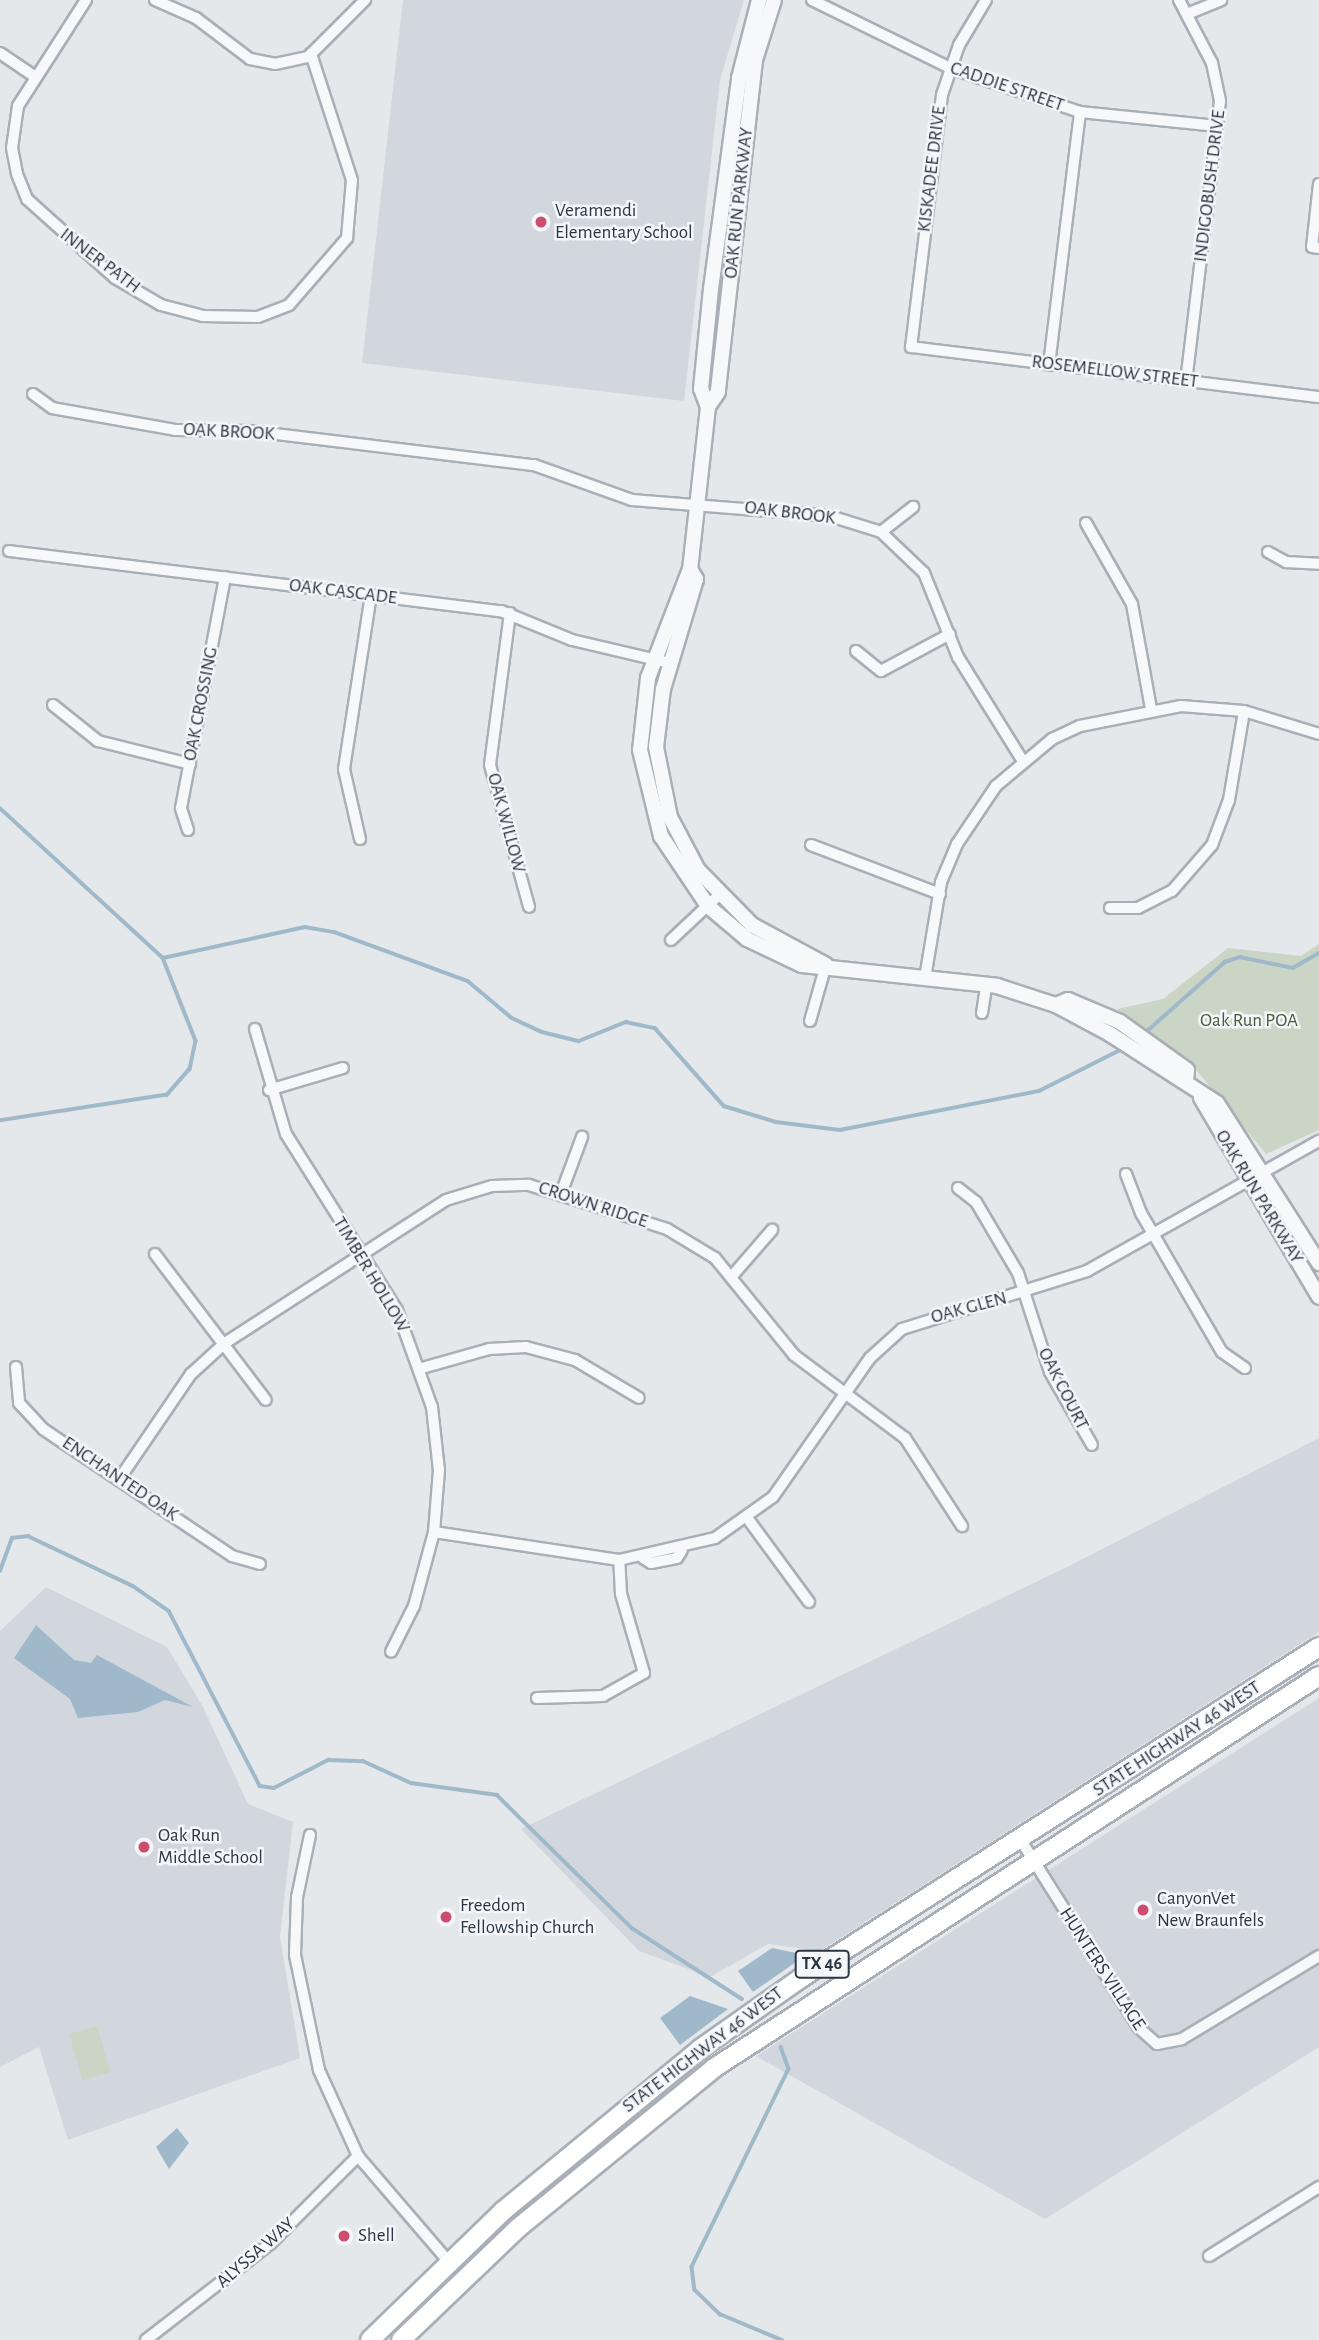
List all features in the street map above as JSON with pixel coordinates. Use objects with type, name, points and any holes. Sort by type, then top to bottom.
[{"type":"main road","name":"STATE HIGHWAY 46 WEST","points":[[370,2340],[449,2262],[700,2049],[1319,1647]]},
{"type":"main road","name":"STATE HIGHWAY 46 WEST","points":[[404,2337],[575,2179],[714,2068],[1032,1858],[1319,1676]]},
{"type":"main road","points":[[404,2337],[447,2279],[449,2262]]},
{"type":"street","name":"INNER PATH","points":[[86,0],[34,76],[18,106],[12,148],[27,199],[115,278],[161,304],[203,316],[258,317],[289,305],[322,272],[347,238],[352,180],[311,54]]},
{"type":"street","points":[[155,0],[197,18],[250,59],[275,64],[311,54],[365,0]]},
{"type":"street","name":"OAK RUN PARKWAY","points":[[759,0],[738,78],[718,392],[708,407],[690,569],[655,657],[640,713],[646,790],[667,849],[708,906],[772,953],[813,969],[826,965]]},
{"type":"street","name":"OAK RUN PARKWAY","points":[[732,196],[755,60],[774,0]]},
{"type":"street","name":"CADDIE STREET","points":[[812,0],[950,68],[1080,112],[1217,126]]},
{"type":"street","name":"KISKADEE DRIVE","points":[[911,347],[937,122],[950,68],[985,0]]},
{"type":"street","name":"INDIGOBUSH DRIVE","points":[[1180,0],[1212,63],[1217,126],[1186,380]]},
{"type":"street","points":[[1187,14],[1221,0]]},
{"type":"street","points":[[0,53],[34,76]]},
{"type":"street","points":[[1049,365],[1080,112]]},
{"type":"street","points":[[1315,247],[1319,184]]},
{"type":"street","name":"ROSEMELLOW STREET","points":[[911,347],[1319,397]]},
{"type":"street","name":"OAK BROOK","points":[[33,394],[52,408],[175,430],[251,431],[475,452],[551,468],[632,500],[830,516],[881,532],[924,573],[950,634],[1022,760]]},
{"type":"street","points":[[881,532],[913,507]]},
{"type":"street","points":[[1086,523],[1132,604],[1151,709]]},
{"type":"street","name":"OAK CASCADE","points":[[9,551],[510,614],[572,640],[655,657],[670,663]]},
{"type":"street","points":[[1268,552],[1286,562],[1319,564]]},
{"type":"street","name":"OAK RUN PARKWAY","points":[[690,569],[695,589],[670,663],[657,725],[660,781],[683,846],[719,895],[763,932],[826,965],[987,983],[1056,1004],[1088,1015],[1167,1053],[1187,1070],[1186,1081]]},
{"type":"street","name":"OAK CROSSING","points":[[188,830],[181,808],[225,577]]},
{"type":"street","points":[[360,839],[344,769],[371,595]]},
{"type":"street","name":"OAK WILLOW","points":[[510,614],[490,765],[529,906]]},
{"type":"street","points":[[856,651],[881,671],[950,634]]},
{"type":"street","points":[[53,705],[98,741],[190,764]]},
{"type":"street","points":[[925,978],[940,894],[972,817],[1022,760],[1080,726],[1151,709],[1244,711],[1319,734]]},
{"type":"street","points":[[1110,908],[1138,908],[1172,891],[1212,845],[1229,800],[1244,711]]},
{"type":"street","points":[[811,845],[940,894]]},
{"type":"street","points":[[671,940],[719,895]]},
{"type":"street","points":[[810,1021],[826,965]]},
{"type":"street","points":[[982,1013],[987,983]]},
{"type":"street","name":"OAK RUN PARKWAY","points":[[1088,1015],[1157,1066],[1186,1081],[1201,1098],[1217,1103],[1319,1297]]},
{"type":"street","name":"TIMBER HOLLOW","points":[[256,1029],[270,1090],[293,1149],[397,1310],[422,1368],[439,1453],[434,1532],[414,1606],[391,1652]]},
{"type":"street","points":[[270,1090],[343,1068]]},
{"type":"street","points":[[562,1191],[582,1137]]},
{"type":"street","name":"OAK GLEN","points":[[434,1532],[619,1560],[643,1558],[651,1563],[677,1558],[682,1550],[748,1519],[785,1483],[876,1352],[902,1329],[1025,1293],[1154,1236],[1319,1141]]},
{"type":"street","points":[[1126,1174],[1154,1236],[1222,1352],[1245,1368]]},
{"type":"street","name":"OAK RUN PARKWAY","points":[[1256,1175],[1319,1263]]},
{"type":"street","name":"CROWN RIDGE","points":[[120,1478],[191,1374],[225,1343],[358,1251],[459,1195],[505,1185],[562,1191],[683,1237],[733,1275],[786,1348],[905,1438],[962,1526]]},
{"type":"street","name":"OAK COURT","points":[[958,1188],[980,1209],[1025,1293],[1050,1372],[1092,1445]]},
{"type":"street","points":[[733,1275],[772,1230]]},
{"type":"street","points":[[155,1254],[225,1343],[265,1400]]},
{"type":"street","points":[[422,1368],[489,1349],[526,1348],[575,1360],[639,1398]]},
{"type":"street","name":"ENCHANTED OAK","points":[[16,1367],[14,1393],[26,1413],[232,1556],[260,1564]]},
{"type":"street","points":[[748,1519],[809,1602]]},
{"type":"street","points":[[537,1698],[603,1696],[645,1673],[621,1594],[619,1560]]},
{"type":"street","points":[[310,1835],[295,1931],[299,1994],[319,2070],[358,2156],[449,2262]]},
{"type":"street","name":"HUNTERS VILLAGE","points":[[1020,1839],[1139,2028],[1157,2044],[1182,2039],[1319,1956]]},
{"type":"street","name":"ALYSSA WAY","points":[[146,2340],[271,2243],[358,2156]]},
{"type":"street","points":[[1209,2256],[1319,2187]]},
{"type":"shaded area","name":"Veramendi Elementary School","points":[[403,0],[744,0],[720,80],[684,401],[362,363]]},
{"type":"shaded area","points":[[1319,1438],[1319,1632],[820,1951],[768,1944],[710,1977],[639,1951],[521,1829],[1071,1565]]},
{"type":"shaded area","name":"Oak Run Middle School","points":[[46,1587],[167,1647],[202,1705],[248,1804],[293,1822],[280,1937],[300,2058],[68,2140],[39,2047],[0,2067],[0,1631]]},
{"type":"shaded area","points":[[1319,1698],[1319,2047],[1045,2219],[756,2056]]},
{"type":"green space","name":"Oak Run POA","points":[[1319,944],[1319,1130],[1266,1154],[1192,1065],[1117,1009],[1163,999],[1228,948],[1301,956]]},
{"type":"green space","points":[[97,2026],[110,2072],[82,2080],[69,2034]]},
{"type":"water","points":[[36,1625],[74,1660],[91,1663],[97,1655],[193,1707],[165,1700],[138,1712],[78,1718],[70,1699],[14,1658]]},
{"type":"water","points":[[772,1948],[806,1955],[753,1992],[738,1971]]},
{"type":"water","points":[[690,1996],[728,2009],[680,2045],[660,2018]]},
{"type":"water","points":[[177,2128],[189,2143],[169,2169],[156,2147]]},
{"type":"waterway","points":[[0,808],[163,958],[196,1041],[190,1069],[167,1095],[0,1121]]},
{"type":"waterway","points":[[163,958],[305,927],[334,932],[468,981],[512,1018],[542,1032],[579,1041],[626,1022],[655,1028],[724,1106],[776,1122],[840,1130],[1039,1091],[1124,1048]]},
{"type":"waterway","points":[[1145,1033],[1225,962],[1240,957],[1293,968],[1319,953]]},
{"type":"waterway","points":[[0,1571],[12,1538],[28,1536],[133,1586],[169,1611],[260,1786],[274,1788],[328,1760],[363,1761],[411,1783],[497,1795],[632,1928],[742,1999]]},
{"type":"waterway","points":[[781,2047],[789,2069],[692,2267],[695,2290],[720,2314],[782,2340]]},
{"type":"place","name":"Veramendi Elementary School","points":[[541,222]]},
{"type":"place","name":"Oak Run Middle School","points":[[144,1847]]},
{"type":"place","name":"CanyonVet New Braunfels","points":[[1143,1910]]},
{"type":"place","name":"Freedom Fellowship Church","points":[[446,1917]]},
{"type":"place","name":"Shell","points":[[344,2236]]}]
